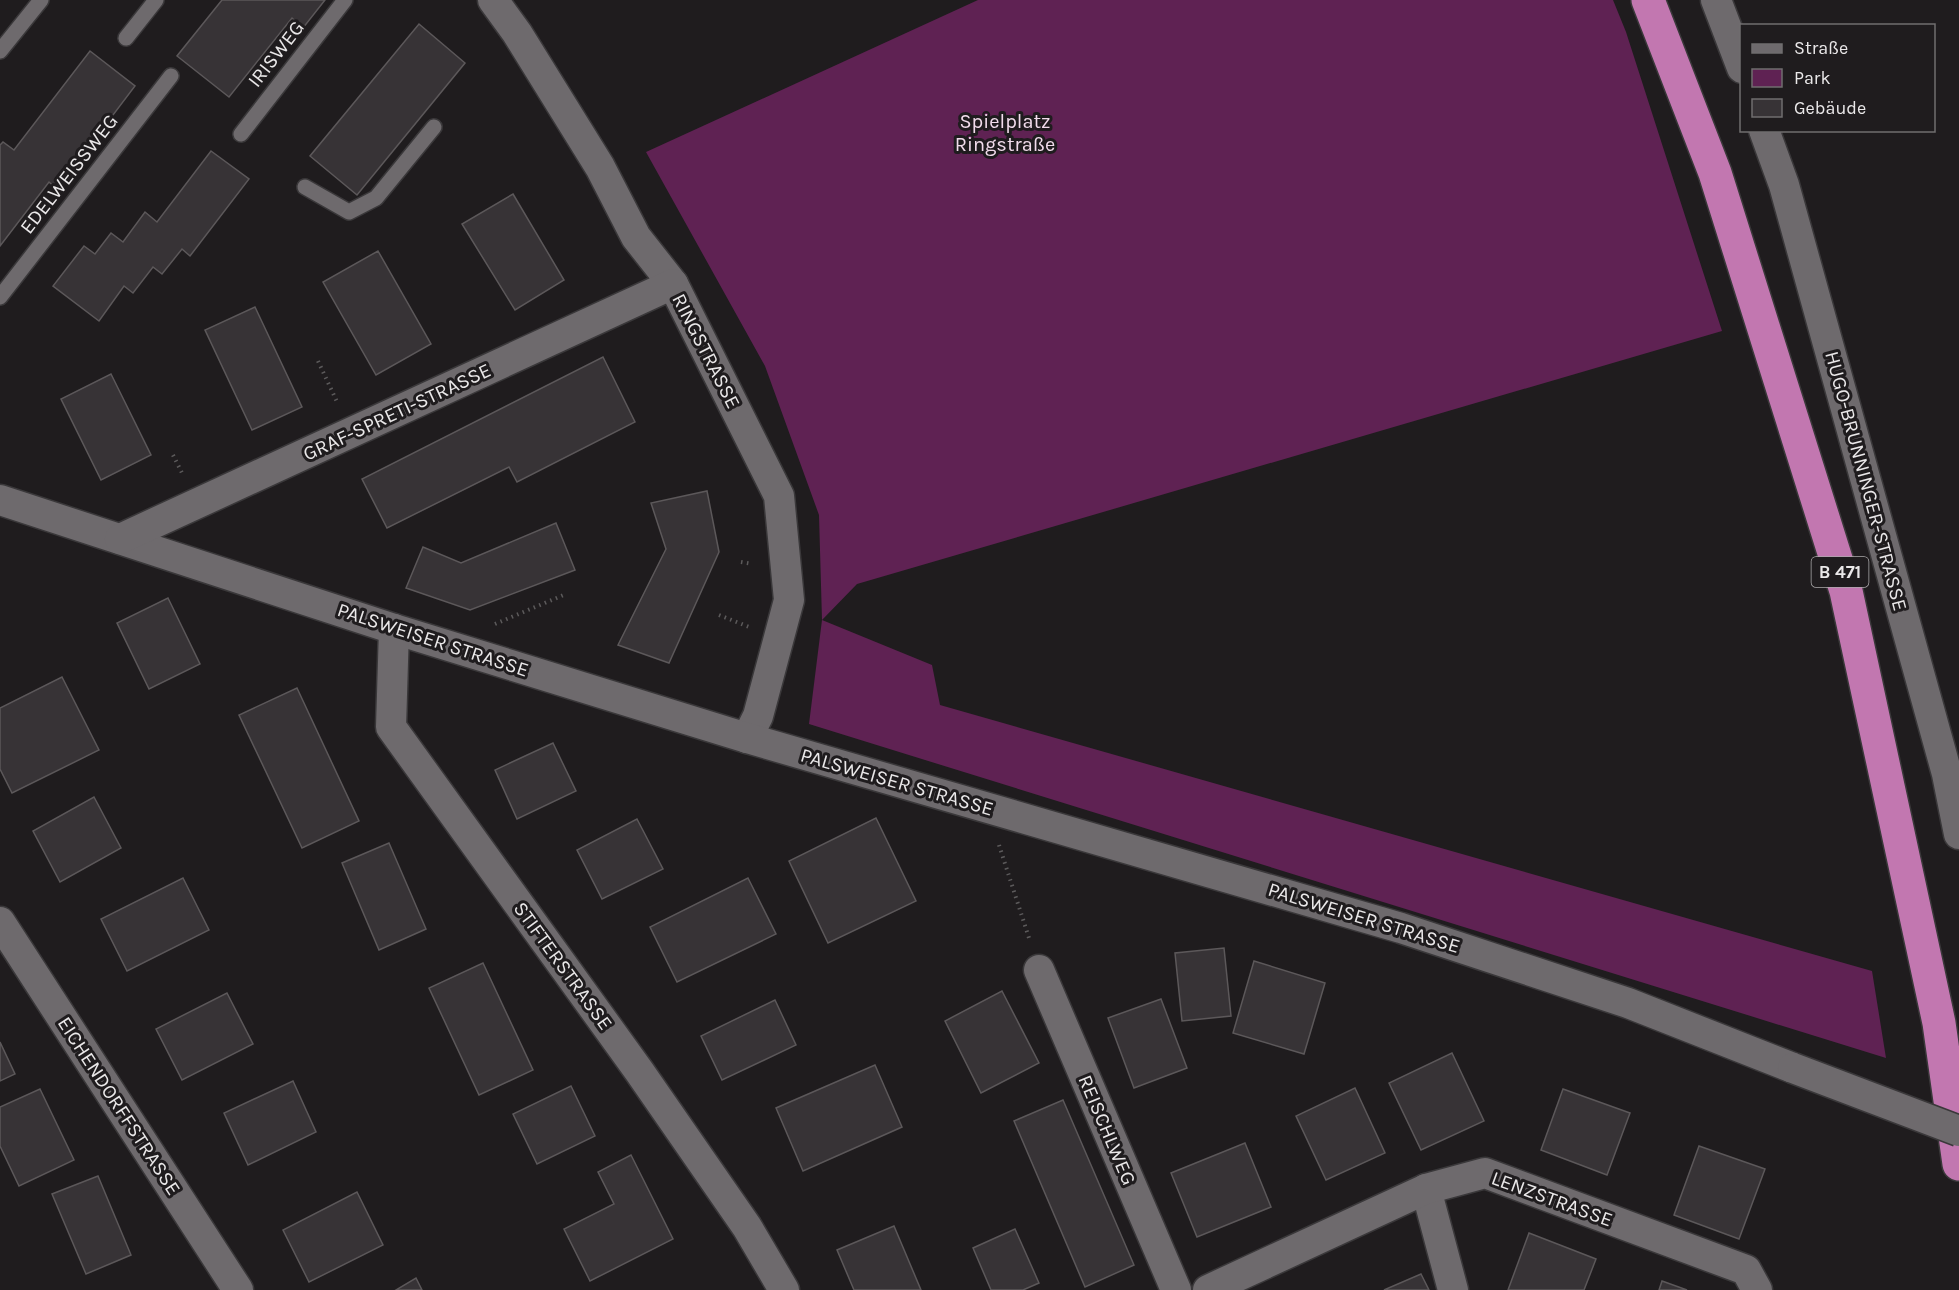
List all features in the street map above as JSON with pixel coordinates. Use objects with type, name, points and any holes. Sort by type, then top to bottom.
[{"type":"highway","name":"B 471","points":[[1648,0],[1715,173],[1846,591],[1939,1023],[1959,1164]]},
{"type":"street","name":"RINGSTRASSE","points":[[493,0],[517,33],[600,167],[636,237],[673,284],[779,496],[789,600],[758,716],[747,738]]},
{"type":"street","points":[[1716,0],[1740,63]]},
{"type":"street","name":"HUGO-BRUNNINGER-STRASSE","points":[[1765,132],[1784,185],[1810,278],[1947,774],[1959,834]]},
{"type":"street","name":"GRAF-SPRETI-STRASSE","points":[[120,539],[673,284]]},
{"type":"street","name":"PALSWEISER STRASSE","points":[[0,500],[394,629],[747,738],[1401,928],[1628,1003],[1959,1131]]},
{"type":"street","name":"STIFTERSTRASSE","points":[[394,629],[391,728],[639,1071],[747,1227],[784,1290]]},
{"type":"street","name":"EICHENDORFFSTRASSE","points":[[0,922],[238,1290]]},
{"type":"street","name":"REISCHLWEG","points":[[1039,970],[1176,1290]]},
{"type":"street","name":"LENZSTRASSE","points":[[1208,1290],[1426,1189],[1485,1173],[1746,1270],[1757,1290]]},
{"type":"street","points":[[1426,1189],[1453,1290]]},
{"type":"lane","points":[[0,51],[41,0]]},
{"type":"lane","points":[[126,38],[156,0]]},
{"type":"lane","name":"IRISWEG","points":[[241,134],[345,0]]},
{"type":"lane","name":"EDELWEISSWEG","points":[[0,297],[171,76]]},
{"type":"lane","points":[[305,187],[349,212],[376,198],[434,127]]},
{"type":"path","points":[[318,361],[351,432]]},
{"type":"path","points":[[464,651],[483,629],[566,594]]},
{"type":"path","points":[[1001,851],[1039,970]]},
{"type":"green space","name":"Spielplatz Ringstraße","points":[[978,0],[1613,0],[1626,32],[1722,331],[857,584],[822,620],[819,515],[765,366],[646,152]]},
{"type":"green space","points":[[822,620],[932,665],[940,705],[1872,971],[1886,1058],[809,724]]},
{"type":"building","points":[[222,0],[325,0],[303,28],[292,18],[229,97],[177,56]]},
{"type":"building","points":[[419,24],[465,63],[357,195],[310,156]]},
{"type":"building","points":[[90,51],[135,86],[57,189],[49,182],[0,246],[0,145],[3,142],[14,150]]},
{"type":"building","points":[[211,151],[249,179],[190,256],[182,249],[162,274],[153,267],[133,293],[124,286],[99,321],[53,286],[84,246],[95,254],[111,233],[123,242],[145,212],[157,222]]},
{"type":"building","points":[[513,194],[564,280],[515,310],[462,224]]},
{"type":"building","points":[[378,251],[431,344],[376,375],[323,282]]},
{"type":"building","points":[[255,307],[302,407],[252,430],[205,330]]},
{"type":"building","points":[[603,357],[635,422],[517,482],[509,467],[387,528],[362,479]]},
{"type":"building","points":[[111,374],[151,455],[101,480],[61,399]]},
{"type":"building","points":[[707,491],[719,552],[669,663],[618,645],[666,549],[651,503]]},
{"type":"building","points":[[556,523],[575,570],[470,610],[406,588],[423,547],[461,563]]},
{"type":"building","points":[[168,598],[200,664],[149,689],[117,623]]},
{"type":"building","points":[[62,677],[99,750],[12,793],[0,769],[0,708]]},
{"type":"building","points":[[297,688],[359,821],[302,848],[239,715]]},
{"type":"building","points":[[553,743],[576,791],[517,819],[495,770]]},
{"type":"building","points":[[94,797],[121,848],[60,882],[33,831]]},
{"type":"building","points":[[876,818],[916,901],[828,943],[789,861]]},
{"type":"building","points":[[637,819],[663,869],[602,899],[577,850]]},
{"type":"building","points":[[389,843],[426,929],[379,950],[342,863]]},
{"type":"building","points":[[183,878],[209,930],[127,971],[101,919]]},
{"type":"building","points":[[748,878],[776,934],[677,982],[650,927]]},
{"type":"building","points":[[1224,948],[1231,1016],[1182,1021],[1175,953]]},
{"type":"building","points":[[1254,961],[1325,983],[1304,1054],[1233,1033]]},
{"type":"building","points":[[483,963],[533,1070],[479,1095],[429,988]]},
{"type":"building","points":[[1002,991],[1039,1063],[981,1093],[945,1021]]},
{"type":"building","points":[[227,993],[253,1044],[182,1080],[156,1029]]},
{"type":"building","points":[[1161,999],[1187,1068],[1134,1088],[1108,1018]]},
{"type":"building","points":[[775,1000],[796,1045],[722,1080],[701,1036]]},
{"type":"building","points":[[0,1042],[15,1074],[0,1081]]},
{"type":"building","points":[[1452,1053],[1484,1121],[1421,1150],[1389,1083]]},
{"type":"building","points":[[875,1065],[902,1127],[803,1171],[776,1108]]},
{"type":"building","points":[[293,1081],[316,1132],[248,1165],[224,1113]]},
{"type":"building","points":[[571,1086],[595,1136],[537,1164],[513,1114]]},
{"type":"building","points":[[1355,1088],[1385,1153],[1326,1180],[1296,1116]]},
{"type":"building","points":[[40,1089],[74,1160],[19,1186],[0,1146],[0,1107]]},
{"type":"building","points":[[1563,1089],[1630,1113],[1607,1175],[1541,1150]]},
{"type":"building","points":[[1063,1100],[1134,1265],[1085,1287],[1014,1121]]},
{"type":"building","points":[[1245,1143],[1271,1207],[1197,1237],[1171,1173]]},
{"type":"building","points":[[1699,1146],[1765,1169],[1739,1239],[1674,1215]]},
{"type":"building","points":[[631,1155],[673,1239],[590,1281],[564,1229],[614,1204],[598,1172]]},
{"type":"building","points":[[98,1176],[131,1255],[86,1274],[52,1194]]},
{"type":"building","points":[[357,1192],[383,1245],[309,1282],[283,1230]]},
{"type":"building","points":[[894,1226],[921,1290],[854,1290],[837,1250]]},
{"type":"building","points":[[1015,1229],[1039,1283],[1023,1290],[991,1290],[973,1248]]},
{"type":"building","points":[[1529,1233],[1596,1259],[1584,1290],[1508,1290]]},
{"type":"building","points":[[1421,1274],[1429,1290],[1384,1290]]},
{"type":"building","points":[[416,1278],[422,1290],[396,1290]]},
{"type":"building","points":[[1662,1281],[1687,1290],[1659,1290]]}]
